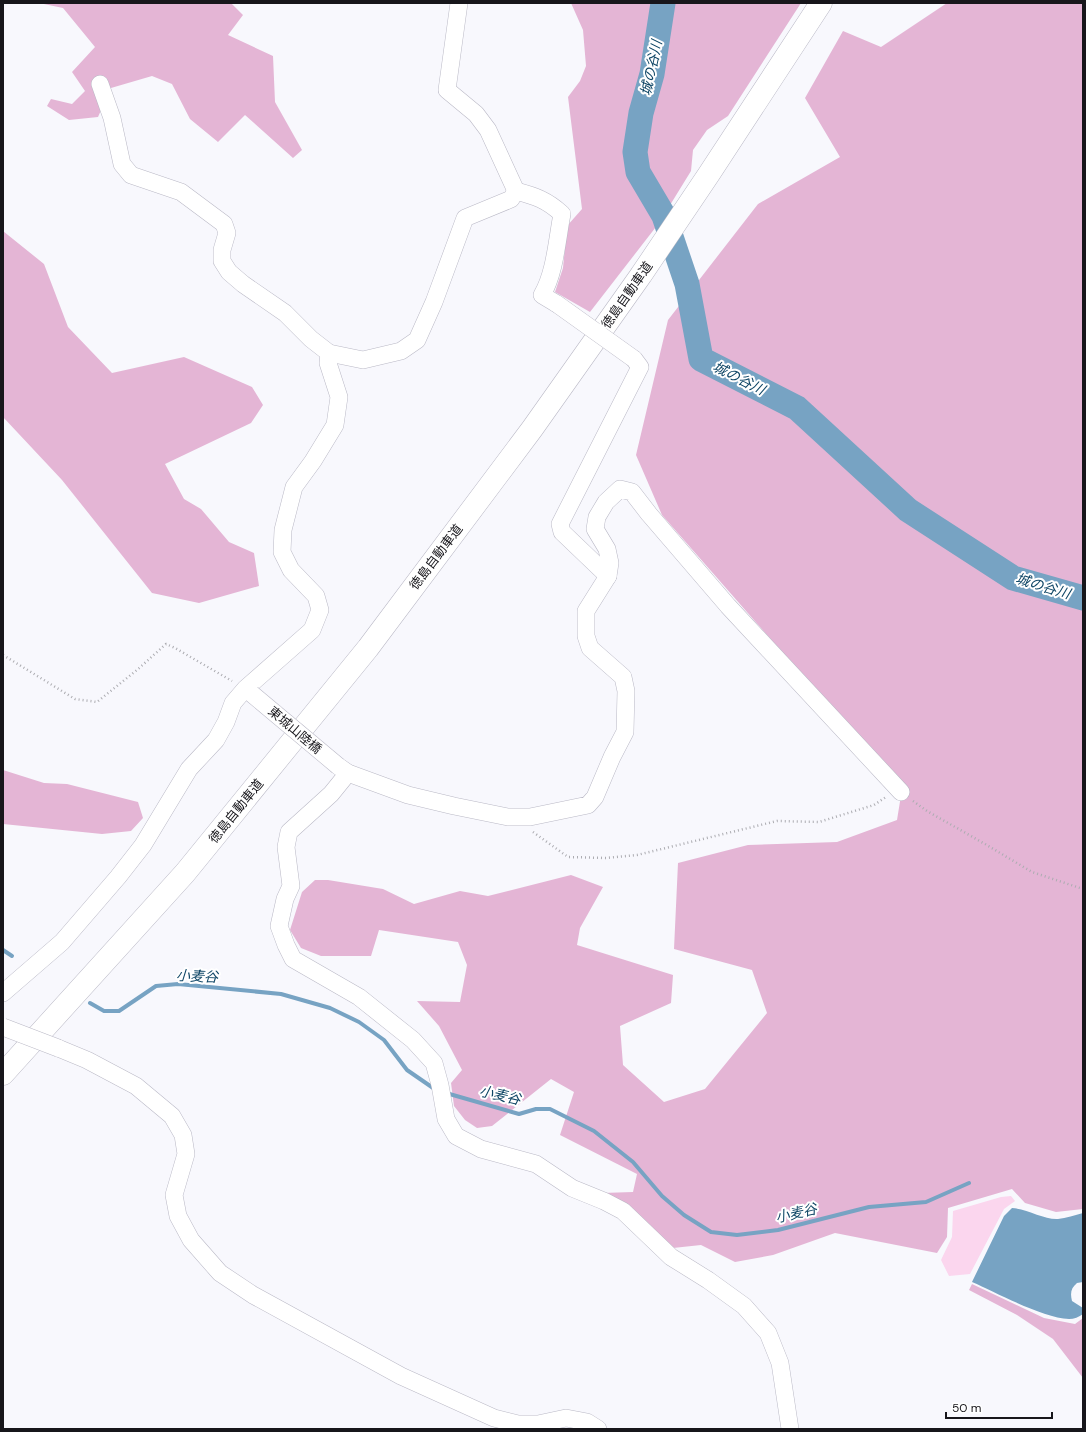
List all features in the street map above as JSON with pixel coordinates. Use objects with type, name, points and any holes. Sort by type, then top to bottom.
[{"type":"highway","name":"徳島自動車道","points":[[3,1074],[185,873],[368,648],[532,429],[641,275],[710,174],[821,3]]},
{"type":"street","points":[[459,3],[447,90],[476,114],[488,130],[516,191]]},
{"type":"street","points":[[100,84],[112,118],[122,164],[131,175],[181,192],[224,224],[227,234],[222,250],[222,261],[229,272],[284,314],[311,339],[330,353],[363,360],[401,351],[417,340],[434,302],[465,218],[511,199],[516,191]]},
{"type":"street","points":[[516,191],[535,196],[551,204],[562,214],[551,273],[547,287],[542,295],[634,359],[640,368],[560,524],[562,532],[608,576]]},
{"type":"street","points":[[3,993],[62,942],[144,845],[189,769],[216,740],[226,722],[233,703],[248,691],[312,630],[320,610],[316,596],[291,570],[282,552],[282,530],[294,487],[335,425],[339,397],[328,363],[330,353]]},
{"type":"street","points":[[608,576],[610,563],[607,549],[595,529],[596,517],[606,502],[620,489],[632,492],[728,606],[901,792]]},
{"type":"street","name":"東城山陸橋","points":[[248,691],[343,770],[408,795],[508,817],[530,817],[588,805],[595,797],[612,757],[625,732],[626,691],[623,678],[590,648],[586,636],[586,611],[608,576]]},
{"type":"street","points":[[343,770],[331,794],[289,832],[286,847],[291,886],[285,899],[279,926],[293,959],[359,996],[413,1040],[434,1063],[446,1119],[456,1136],[481,1148],[536,1164],[572,1188],[604,1201],[623,1211],[671,1257],[708,1280],[744,1306],[768,1333],[780,1363],[790,1429]]},
{"type":"street","points":[[3,1027],[87,1060],[136,1086],[172,1116],[183,1135],[186,1154],[174,1195],[178,1216],[191,1240],[220,1273],[252,1295],[401,1376],[494,1418],[518,1424],[538,1424],[566,1418],[587,1422],[598,1429]]},
{"type":"path","points":[[3,655],[75,699],[97,702],[137,670],[166,644],[248,691]]},
{"type":"path","points":[[532,831],[568,857],[606,858],[637,854],[777,821],[819,822],[874,805],[886,797],[901,792],[927,812],[1032,872],[1083,889]]},
{"type":"shaded area","points":[[39,3],[231,3],[243,15],[228,35],[273,56],[275,102],[302,150],[293,158],[245,115],[218,142],[190,119],[172,84],[152,76],[111,88],[98,117],[69,120],[47,106],[51,99],[72,104],[85,91],[72,72],[95,47],[63,8]]},
{"type":"shaded area","points":[[571,3],[801,3],[728,116],[707,130],[693,150],[691,171],[659,223],[590,312],[555,292],[563,268],[567,226],[582,209],[568,97],[580,81],[586,66],[583,30]]},
{"type":"shaded area","points":[[947,3],[1083,3],[1083,1209],[1056,1212],[1025,1203],[1012,1189],[948,1208],[947,1237],[937,1253],[835,1233],[773,1255],[735,1262],[701,1245],[673,1248],[602,1193],[633,1192],[637,1174],[560,1135],[574,1092],[551,1079],[492,1126],[477,1128],[465,1120],[454,1106],[451,1083],[462,1070],[439,1026],[417,1001],[460,1002],[467,965],[458,942],[379,930],[371,956],[321,956],[301,948],[290,930],[302,892],[315,880],[328,880],[383,889],[414,904],[460,891],[488,896],[571,875],[603,887],[580,928],[577,945],[673,975],[671,1003],[620,1026],[623,1065],[664,1102],[705,1089],[767,1013],[752,970],[674,949],[678,863],[748,845],[837,842],[897,820],[903,783],[774,643],[662,515],[636,455],[668,320],[758,204],[840,157],[805,98],[843,31],[881,47]]},
{"type":"shaded area","points":[[3,231],[44,264],[68,327],[112,373],[184,357],[252,387],[263,405],[251,423],[165,464],[184,499],[201,509],[229,542],[254,553],[259,586],[199,603],[152,593],[62,480],[3,417]]},
{"type":"shaded area","points":[[3,770],[44,783],[67,784],[138,802],[143,818],[131,831],[102,834],[3,824]]},
{"type":"shaded area","points":[[1011,1196],[1015,1201],[1004,1209],[970,1274],[949,1276],[941,1260],[952,1237],[953,1211],[1001,1197]]},
{"type":"shaded area","points":[[972,1284],[1044,1318],[1075,1324],[1083,1318],[1083,1378],[1053,1339],[1017,1315],[969,1290]]},
{"type":"water","points":[[1012,1208],[1053,1219],[1061,1219],[1083,1213],[1083,1282],[1077,1283],[1072,1289],[1071,1293],[1072,1301],[1083,1308],[1083,1314],[1069,1319],[1058,1318],[1033,1310],[972,1282],[1004,1216]]},
{"type":"waterway","name":"城の谷川","points":[[663,3],[652,74],[641,113],[635,152],[638,172],[664,216],[687,284],[701,359],[797,408],[908,510],[1013,578],[1083,598]]},
{"type":"waterway","name":"小麦谷","points":[[3,950],[12,956]]},
{"type":"waterway","name":"小麦谷","points":[[90,1003],[104,1011],[119,1011],[156,986],[178,984],[281,994],[330,1008],[359,1022],[384,1040],[407,1070],[436,1090]]},
{"type":"waterway","name":"小麦谷","points":[[446,1093],[519,1114],[536,1109],[550,1109],[594,1131],[633,1162],[662,1196],[684,1215],[711,1232],[737,1235],[778,1230],[869,1207],[926,1202],[969,1183]]}]
